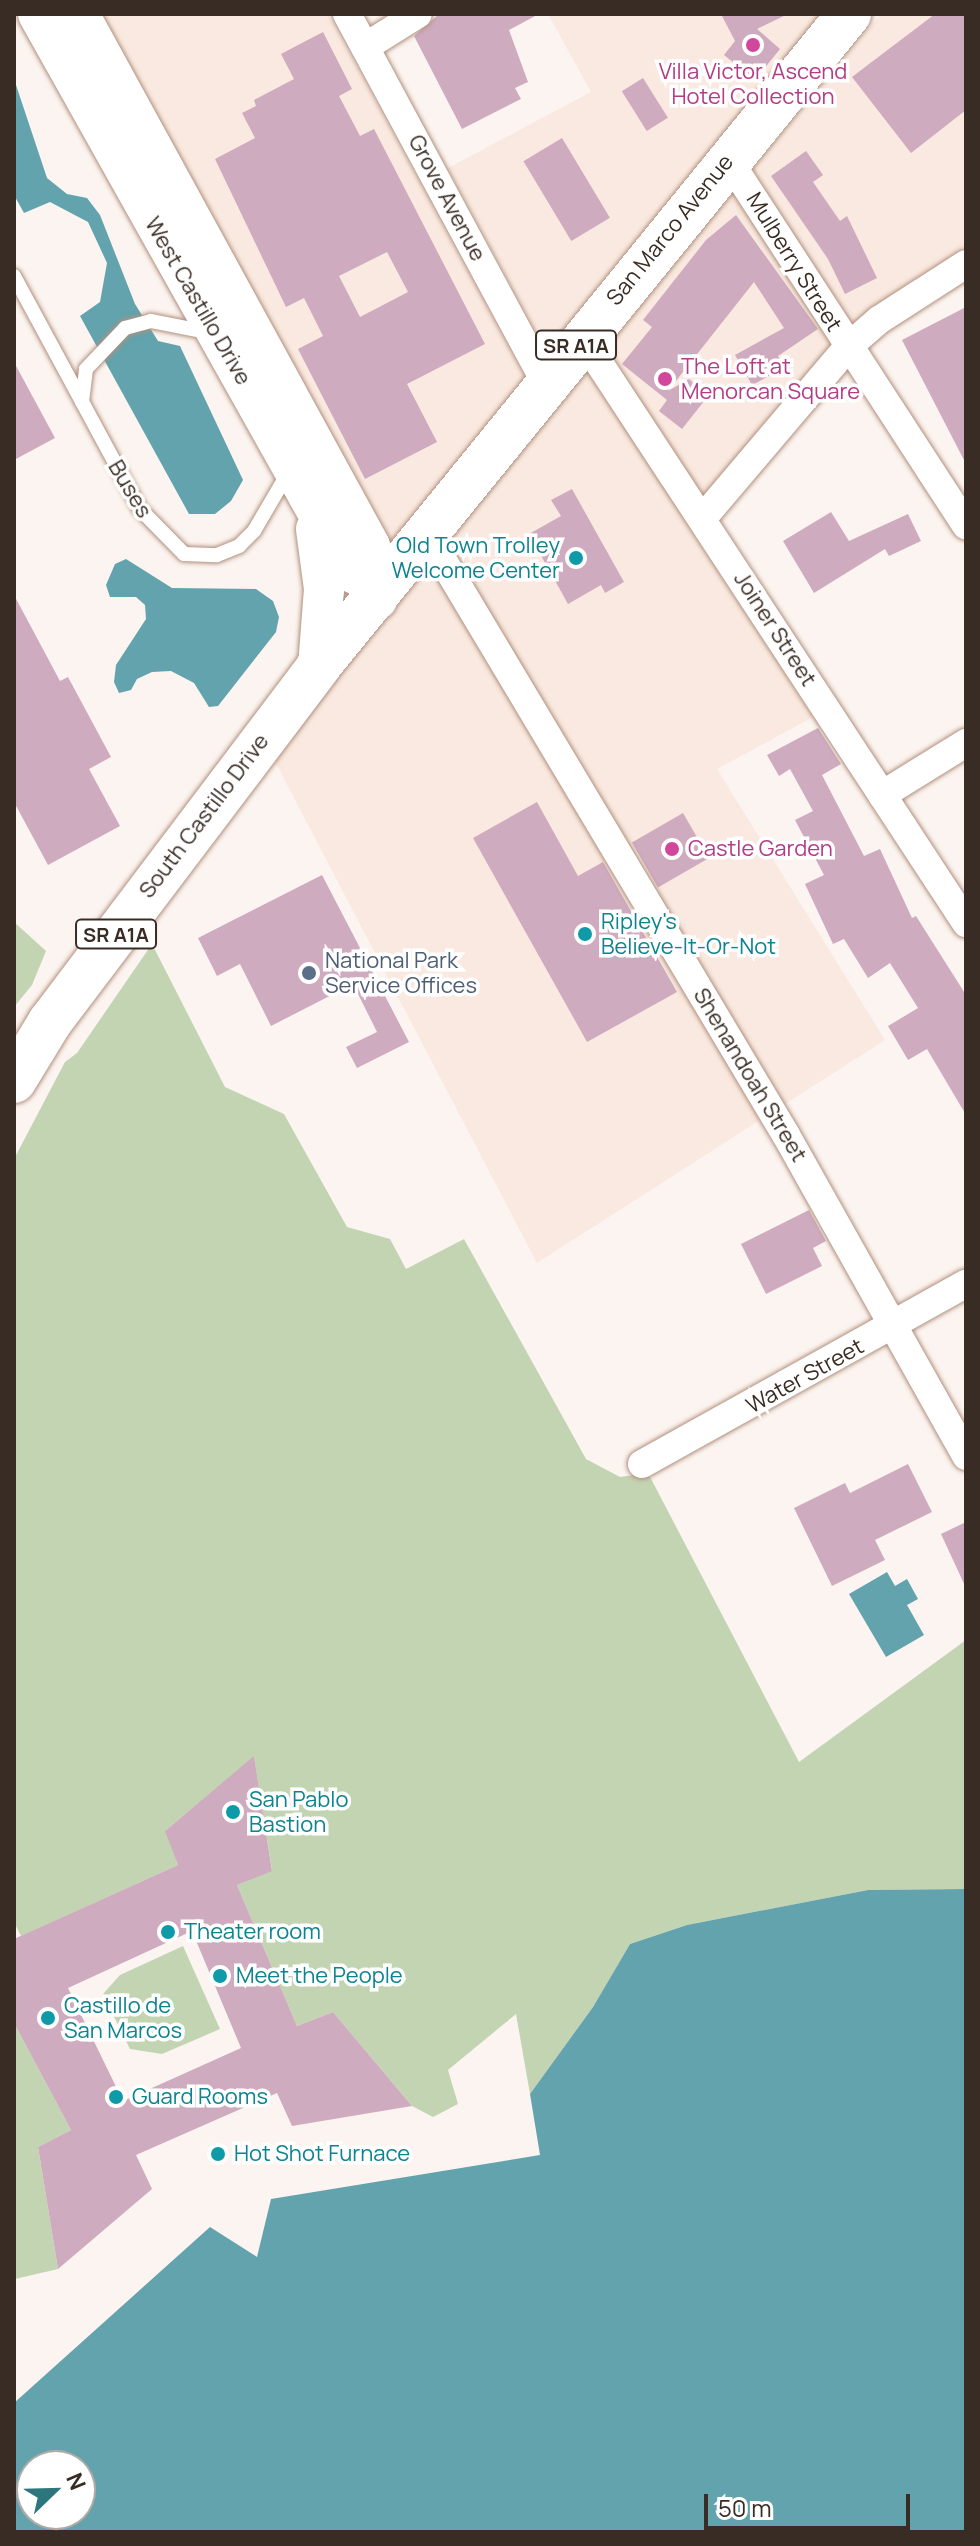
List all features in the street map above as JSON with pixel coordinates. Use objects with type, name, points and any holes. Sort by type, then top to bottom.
[{"type":"main road","name":"San Marco Avenue","points":[[371,590],[427,534],[582,337],[849,14]]},
{"type":"main road","name":"West Castillo Drive","points":[[50,19],[217,335],[351,572],[371,590]]},
{"type":"main road","name":"West Castillo Drive","points":[[50,19],[370,546],[371,590]]},
{"type":"main road","points":[[301,479],[324,582],[318,667]]},
{"type":"main road","name":"South Castillo Drive","points":[[14,1081],[78,984],[318,667],[371,590]]},
{"type":"street","name":"Grove Avenue","points":[[347,14],[546,383]]},
{"type":"street","points":[[365,47],[418,14]]},
{"type":"street","name":"Mulberry Street","points":[[728,159],[966,526]]},
{"type":"street","points":[[702,519],[848,347],[879,320],[966,264]]},
{"type":"street","name":"Joiner Street","points":[[582,337],[966,923]]},
{"type":"street","name":"Shenandoah Street","points":[[427,534],[508,662],[895,1327],[966,1456]]},
{"type":"street","points":[[882,795],[966,743]]},
{"type":"street","name":"Water Street","points":[[642,1464],[895,1327],[966,1284]]},
{"type":"lane","name":"Buses","points":[[14,276],[140,509],[184,554],[217,555],[239,546],[301,479]]},
{"type":"lane","points":[[82,402],[86,369],[97,353],[125,328],[151,321],[217,335]]},
{"type":"shaded area","points":[[98,14],[328,14],[528,383],[393,553]]},
{"type":"shaded area","points":[[548,14],[828,14],[549,356],[448,168],[591,92]]},
{"type":"shaded area","points":[[881,14],[966,14],[966,247],[870,309],[690,529],[813,717],[717,769],[885,1040],[537,1263],[270,752]]},
{"type":"green space","points":[[14,922],[46,951],[32,985],[14,1007]]},
{"type":"green space","points":[[152,944],[225,1087],[284,1114],[347,1227],[390,1239],[406,1269],[464,1239],[586,1459],[620,1477],[648,1473],[799,1762],[966,1640],[966,1889],[868,1890],[687,1925],[630,1944],[593,2007],[530,2094],[516,2014],[448,2070],[458,2104],[433,2117],[412,2106],[333,2012],[297,2026],[237,1885],[272,1870],[254,1757],[166,1830],[178,1865],[21,1936],[14,1922],[14,1159],[65,1062],[77,1053]]},
{"type":"green space","points":[[183,1946],[220,2029],[162,2054],[130,2049],[103,1994],[120,1975]]},
{"type":"green space","points":[[14,2023],[71,2130],[38,2147],[58,2269],[15,2279]]},
{"type":"water","points":[[14,79],[47,178],[67,194],[87,198],[100,215],[135,304],[158,341],[180,346],[243,480],[231,501],[215,514],[189,514],[80,316],[100,302],[107,263],[88,222],[50,202],[24,213],[14,195]]},
{"type":"water","points":[[126,559],[172,588],[256,589],[273,601],[279,617],[276,632],[218,706],[209,707],[194,683],[171,671],[152,672],[137,679],[131,690],[119,693],[114,682],[116,665],[146,619],[145,605],[136,597],[110,597],[106,585],[115,564]]},
{"type":"water","points":[[887,1572],[895,1586],[907,1579],[918,1599],[907,1605],[924,1635],[886,1657],[849,1594]]},
{"type":"water","points":[[966,1889],[966,2532],[14,2532],[14,2403],[210,2227],[257,2257],[271,2199],[540,2155],[530,2094],[593,2007],[630,1944],[687,1925],[868,1890]]},
{"type":"building","points":[[439,14],[539,14],[509,30],[528,82],[515,88],[521,99],[462,129],[414,36]]},
{"type":"building","name":"Villa Victor, Ascend Hotel Collection","points":[[721,14],[788,14],[757,29],[780,49],[755,80],[724,55],[735,41]]},
{"type":"building","points":[[935,14],[966,14],[966,110],[911,153],[852,77]]},
{"type":"building","points":[[323,32],[352,89],[339,96],[360,136],[374,129],[485,344],[407,384],[437,442],[365,479],[298,349],[323,336],[304,298],[286,307],[215,159],[255,138],[242,113],[256,106],[254,100],[294,79],[281,54]],"holes":[[[387,252],[408,292],[360,317],[339,276]]]},
{"type":"building","points":[[643,78],[668,118],[647,131],[622,91]]},
{"type":"building","points":[[562,138],[610,218],[571,241],[523,161]]},
{"type":"building","points":[[806,151],[823,175],[813,182],[840,221],[847,216],[877,278],[845,294],[828,259],[771,176]]},
{"type":"building","points":[[736,215],[818,329],[778,356],[784,368],[752,385],[735,355],[784,328],[754,282],[668,391],[689,379],[709,395],[682,429],[659,411],[667,400],[622,364],[652,327],[643,320],[706,240]]},
{"type":"building","points":[[966,307],[966,464],[902,340]]},
{"type":"building","points":[[14,362],[55,438],[14,460]]},
{"type":"building","name":"Old Town Trolley Welcome Center","points":[[572,489],[624,582],[605,593],[601,585],[568,604],[529,534],[561,516],[551,500]]},
{"type":"building","points":[[831,512],[849,541],[908,514],[921,541],[889,556],[885,549],[814,593],[783,541]]},
{"type":"building","points":[[14,595],[60,681],[68,677],[111,757],[89,769],[120,826],[48,865],[14,802]]},
{"type":"building","points":[[818,728],[841,764],[822,775],[864,856],[880,849],[912,918],[916,916],[966,995],[966,1115],[927,1049],[908,1060],[888,1026],[918,1008],[890,963],[868,978],[844,939],[833,944],[805,884],[824,875],[795,820],[813,811],[790,769],[779,776],[767,755]]},
{"type":"building","name":"Ripley's Believe-It-Or-Not","points":[[537,802],[578,876],[603,862],[677,992],[587,1042],[473,838]]},
{"type":"building","name":"Castle Garden","points":[[683,813],[709,858],[658,888],[632,843]]},
{"type":"building","name":"National Park Service Offices","points":[[322,875],[409,1042],[357,1068],[346,1047],[377,1032],[353,984],[271,1026],[240,964],[217,976],[198,938]]},
{"type":"building","points":[[809,1210],[826,1241],[813,1248],[822,1266],[766,1294],[741,1244]]},
{"type":"building","points":[[908,1464],[932,1512],[875,1540],[885,1560],[832,1586],[794,1508],[845,1483],[850,1493]]},
{"type":"building","points":[[966,1522],[966,1588],[941,1534]]},
{"type":"building","name":"Castillo de San Marcos","points":[[254,1756],[272,1871],[237,1885],[297,2026],[333,2012],[412,2106],[292,2126],[277,2093],[136,2155],[152,2189],[58,2269],[38,2147],[71,2130],[14,2023],[14,1939],[178,1865],[165,1831]],"holes":[[[192,1931],[241,2048],[123,2101],[68,1988]]]},
{"type":"place","name":"Villa Victor, Ascend Hotel Collection","points":[[753,45]]},
{"type":"place","name":"The Loft at Menorcan Square","points":[[665,379]]},
{"type":"place","name":"Old Town Trolley Welcome Center","points":[[576,558]]},
{"type":"place","name":"Castle Garden","points":[[672,849]]},
{"type":"place","name":"Ripley's Believe-It-Or-Not","points":[[585,934]]},
{"type":"place","name":"National Park Service Offices","points":[[309,973]]},
{"type":"place","name":"San Pablo Bastion","points":[[233,1812]]},
{"type":"place","name":"Theater room","points":[[168,1932]]},
{"type":"place","name":"Meet the People","points":[[220,1976]]},
{"type":"place","name":"Castillo de San Marcos","points":[[48,2018]]},
{"type":"place","name":"Guard Rooms","points":[[116,2097]]},
{"type":"place","name":"Hot Shot Furnace","points":[[218,2154]]}]
